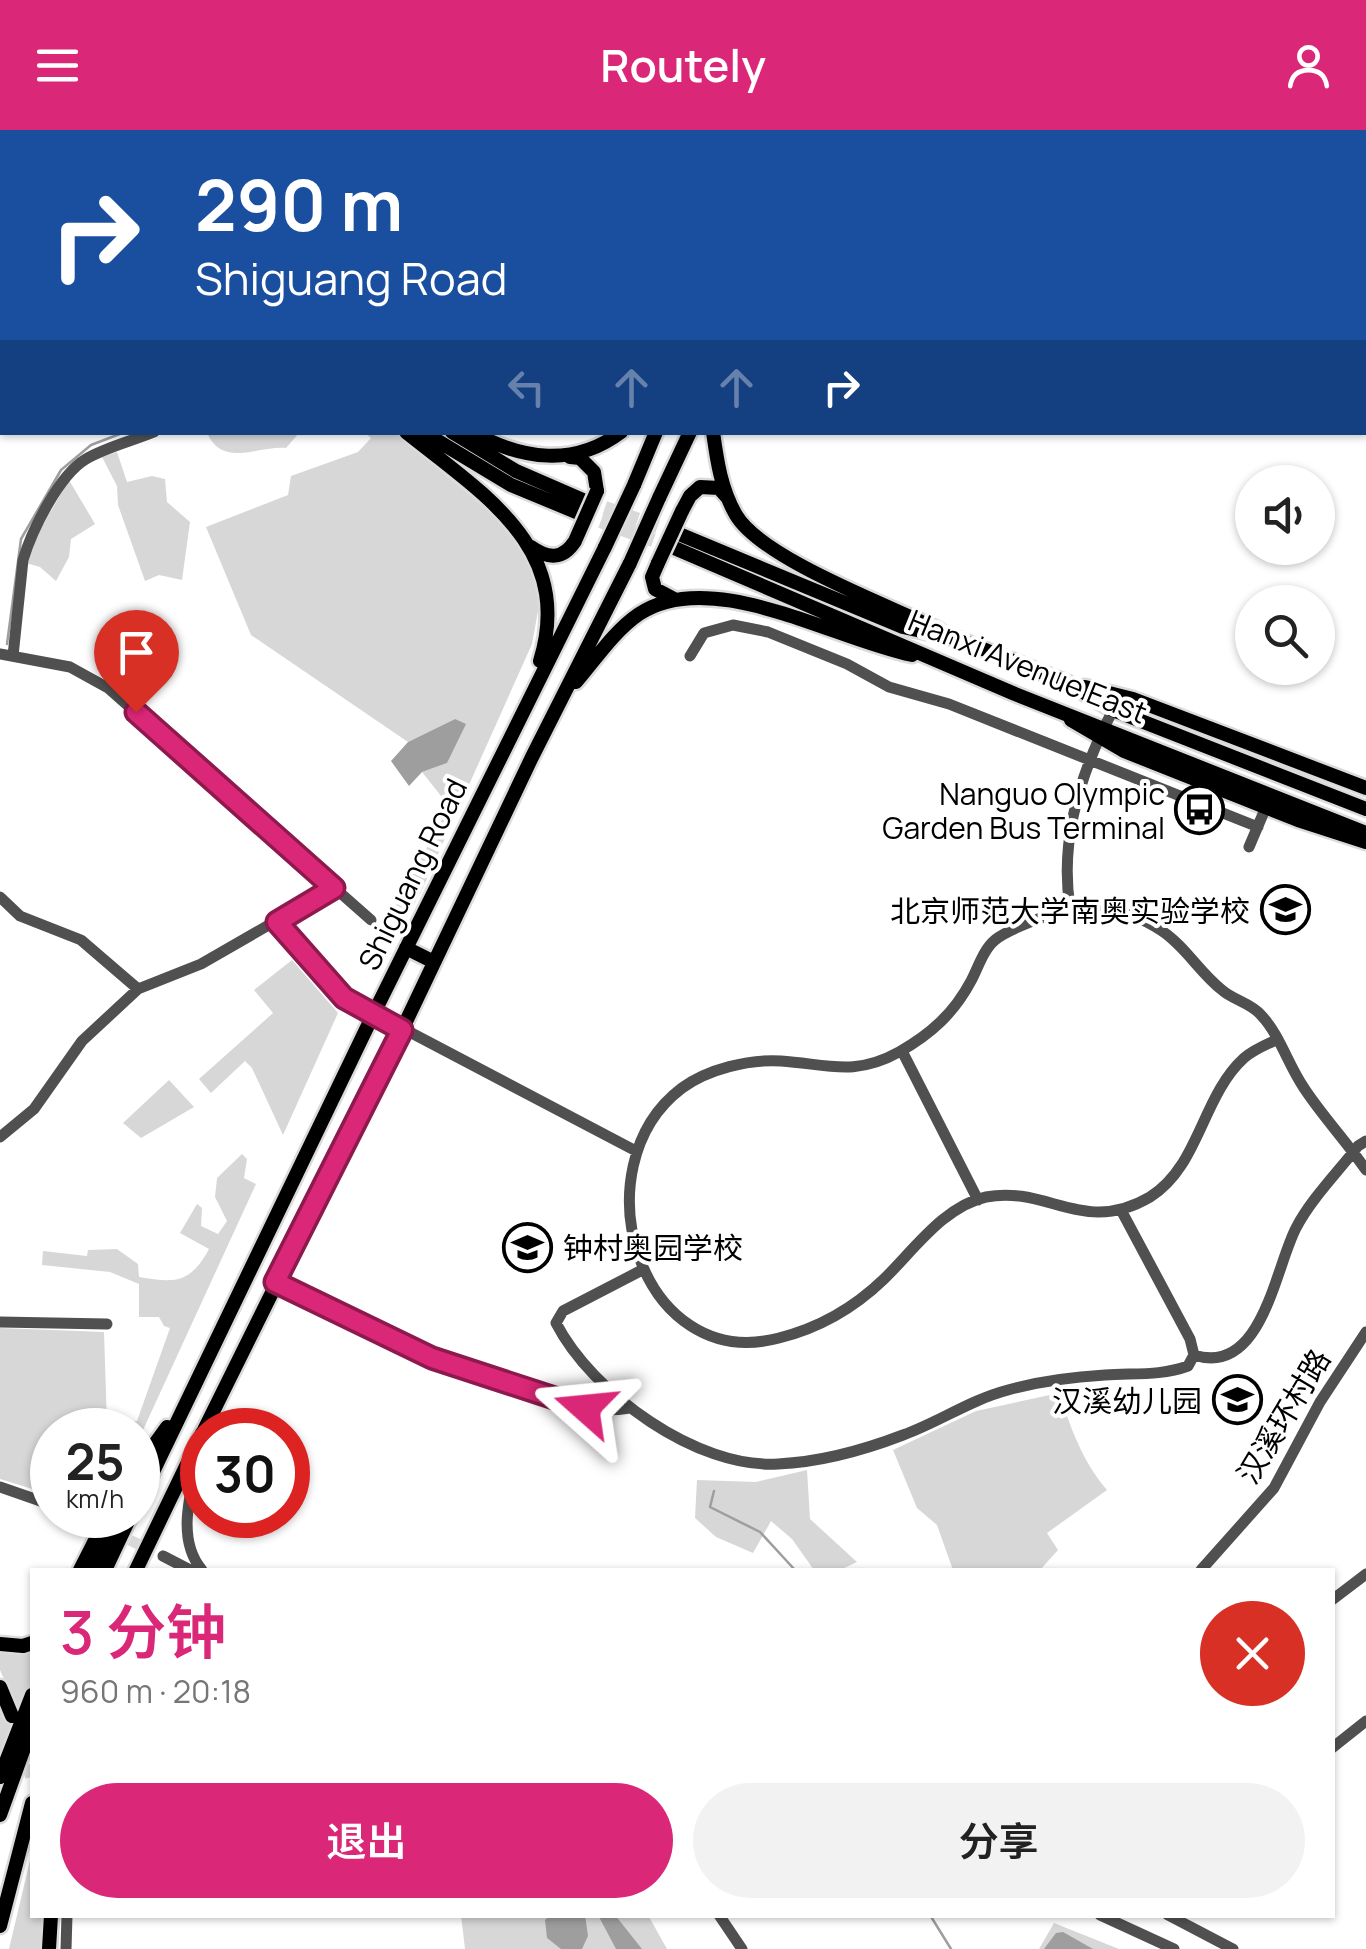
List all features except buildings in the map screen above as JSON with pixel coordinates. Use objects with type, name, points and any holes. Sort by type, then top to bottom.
[{"type":"main road","points":[[410,435],[491,501],[530,547],[541,554],[558,556],[569,550],[588,502],[594,472],[580,458],[530,454],[481,435]]},
{"type":"main road","points":[[428,435],[511,485],[588,502]]},
{"type":"main road","points":[[457,435],[516,471],[588,502]]},
{"type":"main road","points":[[564,457],[601,447],[617,435]]},
{"type":"main road","name":"Shiguang Road","points":[[160,1457],[372,1015],[605,547],[655,435]]},
{"type":"main road","name":"Shiguang Road","points":[[215,1408],[630,563],[689,435]]},
{"type":"main road","points":[[712,435],[727,498]]},
{"type":"main road","points":[[674,598],[655,589],[652,576],[690,496],[700,488],[719,488],[743,525],[784,555],[958,639]]},
{"type":"main road","name":"Hanxi Avenue East","points":[[1366,809],[1113,710],[1068,684],[958,639],[903,627],[675,541],[1102,733],[1178,756],[1366,833]]},
{"type":"main road","points":[[529,700],[549,634],[549,600],[530,547]]},
{"type":"main road","points":[[560,702],[635,617],[674,598],[706,596],[740,602],[880,649],[940,662]]},
{"type":"main road","points":[[1068,684],[1133,699],[1366,788]]},
{"type":"main road","points":[[1102,733],[1266,807],[1366,842]]},
{"type":"main road","points":[[1178,756],[1185,738]]},
{"type":"main road","points":[[1269,770],[1366,800]]},
{"type":"main road","points":[[406,948],[434,962]]},
{"type":"main road","points":[[160,1436],[191,1393]]},
{"type":"main road","name":"Shiguang Road","points":[[137,1568],[180,1480]]},
{"type":"main road","points":[[81,1568],[96,1538]]},
{"type":"main road","points":[[93,1568],[107,1538]]},
{"type":"main road","points":[[106,1568],[121,1538]]},
{"type":"main road","points":[[0,1644],[30,1644]]},
{"type":"main road","points":[[0,1687],[12,1716]]},
{"type":"main road","points":[[0,1776],[30,1701]]},
{"type":"main road","points":[[0,1815],[30,1732]]},
{"type":"main road","points":[[0,1926],[30,1811]]},
{"type":"main road","points":[[49,1949],[51,1918]]},
{"type":"street","points":[[147,435],[87,459],[63,481],[22,560],[7,655],[70,668],[108,688],[370,920]]},
{"type":"street","points":[[690,656],[704,632],[733,625],[768,632],[847,664],[889,688],[949,704],[1258,827]]},
{"type":"street","points":[[1070,907],[1065,876],[1078,790],[1113,710]]},
{"type":"street","points":[[1249,847],[1266,807]]},
{"type":"street","points":[[0,1138],[34,1109],[82,1040],[138,989],[201,964],[334,888]]},
{"type":"street","points":[[0,897],[20,916],[80,940],[138,989]]},
{"type":"street","points":[[1276,1040],[1242,1060],[1179,1169],[1153,1195],[1122,1210],[1086,1214],[1015,1196],[978,1200],[936,1224],[881,1282],[847,1309],[808,1330],[772,1340],[728,1341],[694,1327],[658,1298],[632,1236],[627,1198],[630,1168],[654,1118],[683,1088],[744,1063],[781,1061],[846,1070],[882,1062],[947,1018],[994,940],[1070,907],[1104,908],[1165,932],[1226,994],[1258,1010],[1276,1040],[1304,1088],[1366,1170]]},
{"type":"street","points":[[277,922],[344,998],[636,1151]]},
{"type":"street","points":[[902,1051],[978,1200]]},
{"type":"street","points":[[1194,1355],[1213,1358],[1228,1353],[1254,1332],[1296,1228],[1366,1141]]},
{"type":"street","points":[[644,1268],[584,1298],[563,1312],[556,1323],[589,1371],[630,1408],[670,1434],[734,1460],[776,1464],[846,1453],[906,1434],[970,1402],[1008,1390],[1063,1378],[1168,1373],[1188,1366],[1194,1355],[1190,1339],[1122,1210]]},
{"type":"street","points":[[275,1282],[466,1370],[602,1412],[630,1408]]},
{"type":"street","points":[[0,1322],[107,1324]]},
{"type":"street","name":"汉溪环村路","points":[[1204,1568],[1274,1488],[1320,1402],[1366,1332]]},
{"type":"street","points":[[0,1487],[30,1497]]},
{"type":"street","points":[[190,1538],[192,1557],[200,1568]]},
{"type":"street","points":[[163,1556],[186,1568]]},
{"type":"street","points":[[1335,1598],[1366,1574]]},
{"type":"street","points":[[1335,1746],[1366,1722]]},
{"type":"street","points":[[66,1949],[68,1918]]},
{"type":"street","points":[[720,1918],[742,1949]]},
{"type":"street","points":[[1107,1918],[1174,1949]]},
{"type":"street","points":[[1174,1918],[1233,1949]]},
{"type":"shaded area","points":[[208,435],[297,435],[286,448],[241,453],[222,450]]},
{"type":"shaded area","points":[[367,435],[397,435],[507,526],[524,549],[535,574],[540,600],[532,644],[421,892],[402,926],[389,919],[449,806],[422,772],[447,763],[455,719],[408,742],[251,635],[206,527],[288,495],[291,476],[358,452],[371,438]]},
{"type":"shaded area","points":[[117,452],[127,482],[152,476],[165,479],[167,502],[190,522],[182,580],[159,575],[145,581],[118,505],[117,486],[102,457]]},
{"type":"shaded area","points":[[69,480],[95,524],[71,539],[69,557],[56,581],[40,567],[26,563],[31,545]]},
{"type":"shaded area","points":[[455,719],[466,724],[447,763],[422,772],[409,786],[391,761],[408,742]]},
{"type":"shaded area","points":[[292,960],[338,1013],[283,1135],[252,1068],[245,1061],[211,1093],[199,1079],[273,1013],[254,990]]},
{"type":"shaded area","points":[[169,1080],[194,1107],[141,1138],[123,1123]]},
{"type":"shaded area","points":[[242,1154],[247,1159],[244,1178],[256,1184],[153,1408],[142,1408],[170,1328],[159,1317],[139,1317],[139,1284],[110,1272],[42,1265],[43,1251],[87,1256],[88,1250],[117,1249],[138,1264],[139,1277],[172,1280],[188,1275],[209,1249],[180,1233],[197,1204],[202,1208],[201,1226],[218,1234],[227,1221],[215,1197],[217,1178]]},
{"type":"shaded area","points":[[0,1328],[104,1332],[106,1408],[30,1408],[30,1488],[0,1479]]},
{"type":"shaded area","points":[[1059,1393],[1084,1456],[1107,1490],[1047,1533],[1058,1550],[1042,1568],[952,1568],[937,1525],[917,1508],[893,1450],[976,1411]]},
{"type":"shaded area","points":[[807,1470],[810,1519],[857,1562],[844,1568],[813,1568],[792,1539],[771,1521],[753,1553],[716,1537],[695,1518],[697,1480],[756,1482]]},
{"type":"shaded area","points":[[0,1649],[30,1649],[30,1689],[0,1770],[0,1702],[6,1719],[19,1713],[0,1670]]},
{"type":"shaded area","points":[[30,1860],[30,1918],[43,1918],[42,1949],[9,1949]]},
{"type":"shaded area","points":[[461,1918],[650,1918],[667,1949],[465,1949]]},
{"type":"shaded area","points":[[585,1918],[588,1936],[582,1949],[561,1949],[547,1938],[545,1920]]},
{"type":"shaded area","points":[[600,1918],[617,1918],[642,1949],[616,1949]]},
{"type":"shaded area","points":[[1054,1923],[1119,1949],[1039,1949]]},
{"type":"shaded area","points":[[1063,1932],[1093,1949],[1044,1949],[1056,1933]]},
{"type":"waterway","points":[[7,644],[21,539],[61,470],[91,445],[117,435]]},
{"type":"waterway","points":[[714,1491],[710,1507],[760,1532],[793,1568]]},
{"type":"waterway","points":[[932,1918],[951,1949]]},
{"type":"tunnel","points":[[585,501],[679,534]]},
{"type":"tunnel","points":[[581,514],[672,547]]},
{"type":"tunnel","points":[[125,1538],[163,1556]]},
{"type":"tunnel","points":[[23,1744],[30,1770]]},
{"type":"place","name":"Nanguo Olympic Garden Bus Terminal","points":[[1200,810]]},
{"type":"place","name":"北京师范大学南奥实验学校","points":[[1285,910]]},
{"type":"place","name":"钟村奥园学校","points":[[528,1247]]},
{"type":"place","name":"汉溪幼儿园","points":[[1237,1400]]},
{"type":"route","points":[[136,712],[334,888],[277,922],[344,998],[402,1030],[275,1282],[432,1358],[585,1408]]}]
